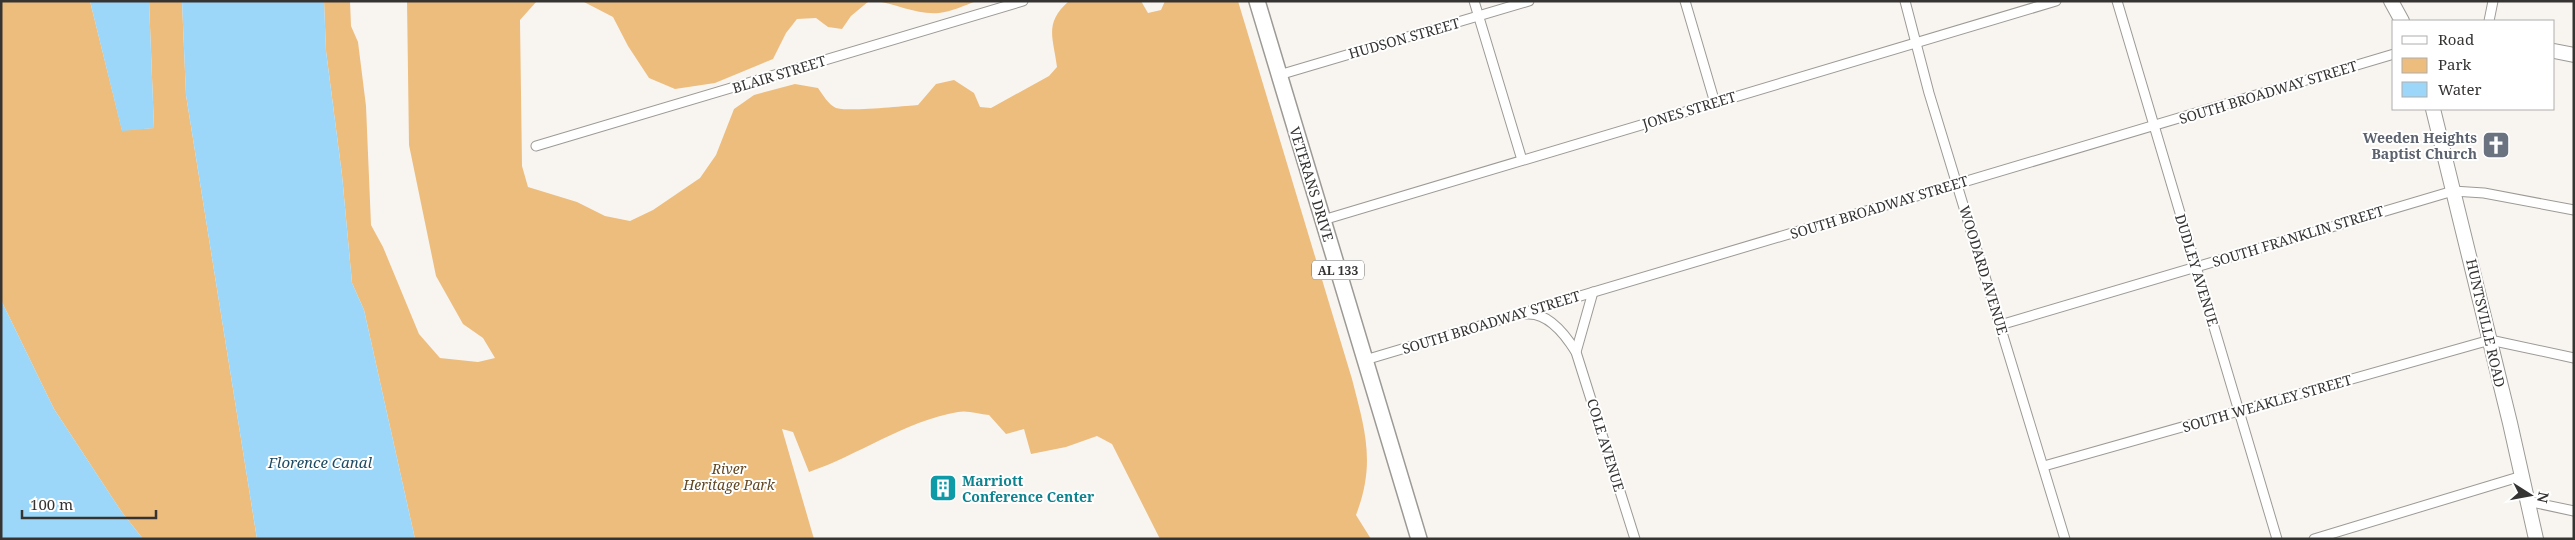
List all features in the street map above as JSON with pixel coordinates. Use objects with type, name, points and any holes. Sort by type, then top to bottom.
[{"type":"main road","name":"VETERANS DRIVE","points":[[1257,1],[1419,539]]},
{"type":"main road","points":[[2391,1],[2402,20]]},
{"type":"main road","points":[[2555,51],[2574,55]]},
{"type":"main road","name":"HUNTSVILLE ROAD","points":[[2433,110],[2490,340],[2536,539]]},
{"type":"street","name":"BLAIR STREET","points":[[536,146],[1023,1]]},
{"type":"street","points":[[1474,1],[1522,160]]},
{"type":"street","name":"HUDSON STREET","points":[[1279,75],[1530,1]]},
{"type":"street","points":[[1685,1],[1715,103]]},
{"type":"street","name":"WOODARD AVENUE","points":[[1905,1],[1929,93],[2065,539]]},
{"type":"street","name":"JONES STREET","points":[[1323,220],[2056,1]]},
{"type":"street","name":"DUDLEY AVENUE","points":[[2117,1],[2277,539]]},
{"type":"street","points":[[2489,20],[2493,1]]},
{"type":"street","name":"SOUTH BROADWAY STREET","points":[[1365,360],[2392,55]]},
{"type":"street","points":[[2453,191],[2484,193],[2574,210]]},
{"type":"street","name":"SOUTH FRANKLIN STREET","points":[[2000,325],[2453,191]]},
{"type":"street","points":[[1576,352],[1584,317],[1593,292]]},
{"type":"street","name":"COLE AVENUE","points":[[1518,314],[1533,313],[1552,323],[1568,338],[1576,352],[1635,539]]},
{"type":"street","points":[[2490,340],[2574,358]]},
{"type":"street","name":"SOUTH WEAKLEY STREET","points":[[2044,466],[2490,340]]},
{"type":"street","points":[[2314,539],[2522,476]]},
{"type":"street","points":[[2527,501],[2574,511]]},
{"type":"green space","points":[[1,1],[90,1],[122,130],[154,128],[149,1],[182,1],[186,95],[257,539],[143,539],[121,511],[54,409],[1,300]]},
{"type":"green space","name":"River Heritage Park","points":[[324,1],[350,1],[351,26],[358,42],[366,106],[371,225],[383,247],[419,334],[440,358],[478,362],[495,358],[483,338],[463,324],[436,276],[409,145],[407,1],[537,1],[520,20],[522,166],[528,187],[577,202],[605,216],[630,221],[653,210],[700,178],[716,155],[734,109],[754,95],[795,84],[818,88],[828,102],[836,108],[851,109],[918,105],[936,84],[954,80],[974,93],[980,107],[991,108],[1049,76],[1057,67],[1052,39],[1053,24],[1056,16],[1069,1],[1141,1],[1148,13],[1161,10],[1165,1],[1238,1],[1357,397],[1364,431],[1367,463],[1366,479],[1356,515],[1371,539],[1160,539],[1112,444],[1097,436],[1066,447],[1031,454],[1024,429],[1006,434],[989,415],[965,411],[938,416],[901,430],[846,457],[809,472],[793,432],[782,429],[814,539],[415,539],[364,310],[352,283],[342,175],[326,51]]},
{"type":"green space","points":[[571,1],[869,1],[851,16],[842,29],[828,27],[816,18],[797,19],[786,33],[773,59],[715,83],[675,89],[649,78],[628,46],[613,17],[584,2]]},
{"type":"green space","points":[[875,1],[977,1],[948,11],[931,13]]},
{"type":"water","points":[[90,1],[149,1],[154,128],[122,131]]},
{"type":"water","name":"Florence Canal","points":[[182,1],[324,1],[326,51],[342,175],[352,283],[364,310],[415,539],[257,539],[186,95]]},
{"type":"water","points":[[1,300],[54,409],[121,511],[143,539],[1,539]]},
{"type":"place","name":"Weeden Heights Baptist Church","points":[[2496,145]]},
{"type":"place","name":"Marriott Conference Center","points":[[943,488]]}]
